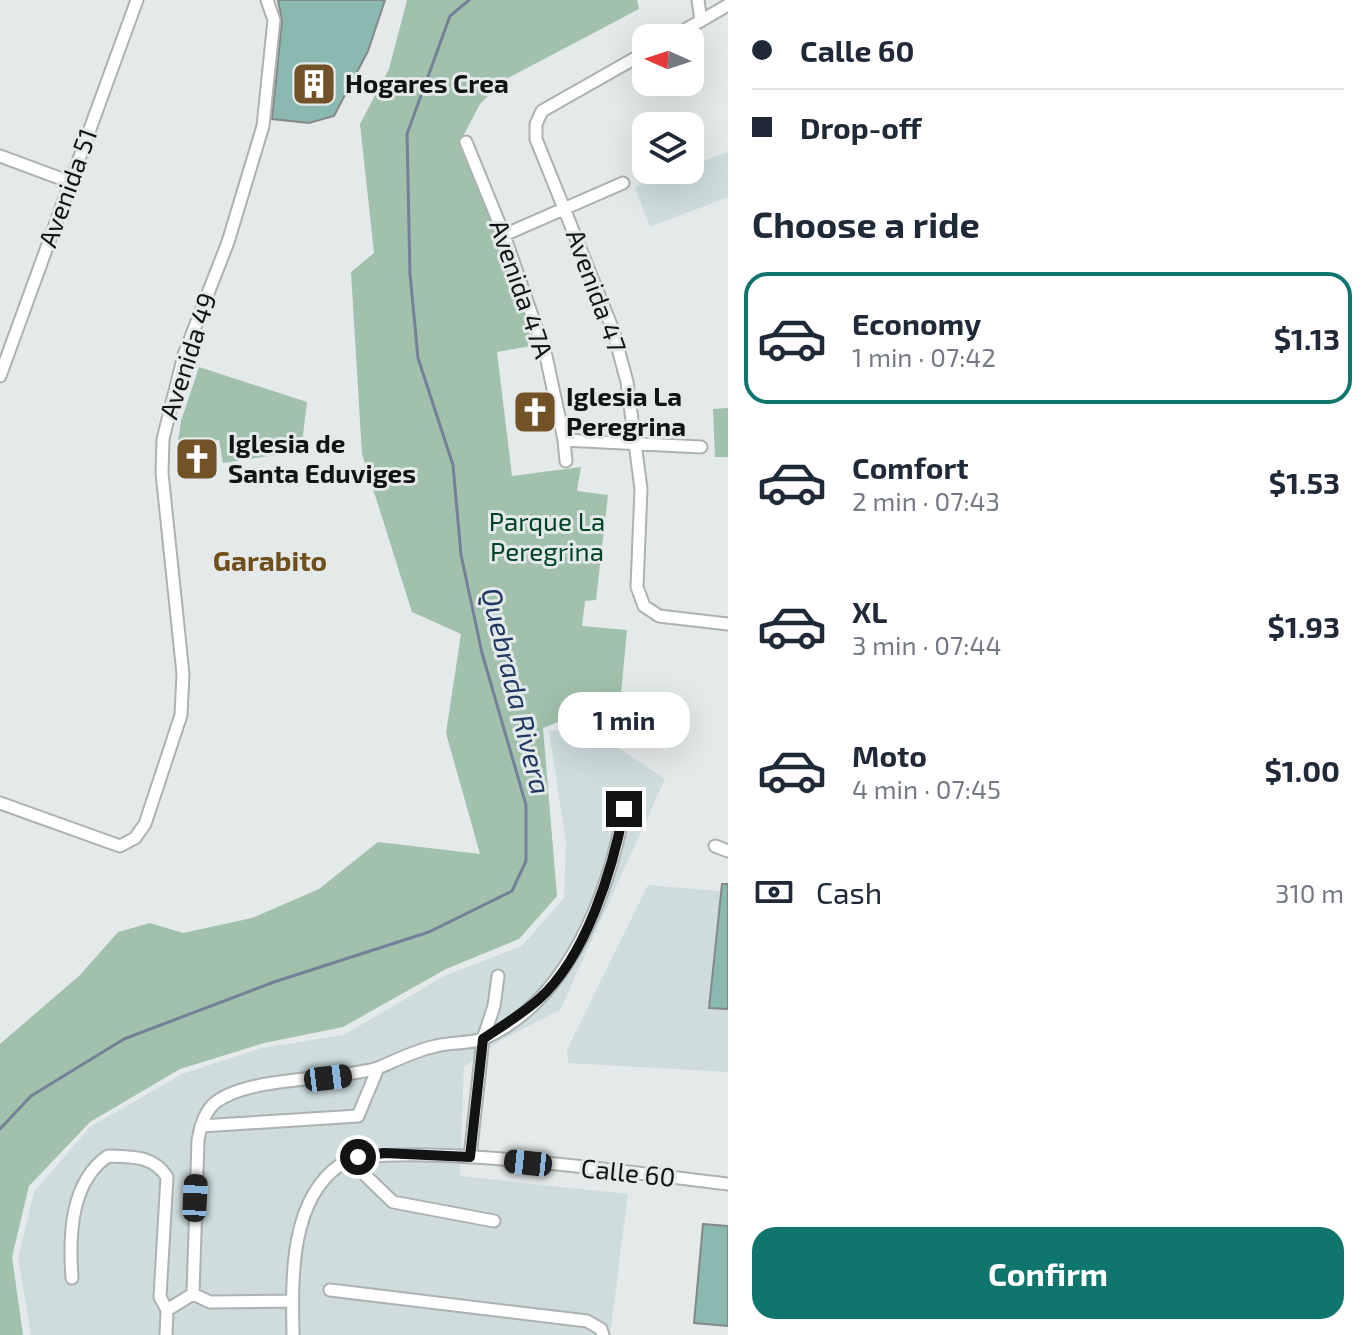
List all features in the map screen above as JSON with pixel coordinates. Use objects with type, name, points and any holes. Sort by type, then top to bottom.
[{"type":"street","name":"Avenida 51","points":[[0,376],[137,0]]},
{"type":"street","name":"Avenida 49","points":[[0,803],[120,846],[135,838],[145,824],[181,715],[183,674],[162,473],[163,439],[184,355],[228,242],[263,126],[274,20],[267,0]]},
{"type":"street","points":[[698,0],[701,21]]},
{"type":"street","points":[[696,24],[728,5]]},
{"type":"street","name":"Avenida 47","points":[[632,60],[542,111],[536,124],[536,139],[613,330],[627,382],[641,489],[637,587],[644,606],[659,616],[728,624]]},
{"type":"street","name":"Avenida 47A","points":[[466,142],[504,235],[546,356],[566,461]]},
{"type":"street","points":[[0,156],[70,182]]},
{"type":"street","points":[[504,235],[623,183]]},
{"type":"street","points":[[564,440],[701,447]]},
{"type":"street","points":[[193,1294],[201,1126],[214,1103],[242,1088],[356,1074],[429,1048],[483,1039],[539,999],[558,978],[610,875],[624,809]]},
{"type":"street","points":[[715,846],[728,851]]},
{"type":"street","points":[[470,1157],[483,1039],[494,1006],[498,976]]},
{"type":"street","points":[[201,1126],[358,1116],[378,1068]]},
{"type":"street","name":"Calle 60","points":[[358,1157],[384,1153],[470,1157],[728,1184]]},
{"type":"street","points":[[72,1278],[69,1241],[87,1176],[108,1156],[143,1157],[161,1168],[167,1177],[160,1297],[167,1310],[166,1335]]},
{"type":"street","points":[[293,1335],[296,1245],[311,1201],[340,1165],[358,1157],[366,1176],[393,1202],[494,1221]]},
{"type":"street","points":[[330,1290],[587,1321],[601,1329],[603,1335]]},
{"type":"street","points":[[193,1294],[210,1302],[292,1301]]},
{"type":"street","points":[[167,1310],[193,1294]]},
{"type":"shaded area","points":[[728,152],[728,197],[650,227],[635,187],[643,184],[704,184],[704,161]]},
{"type":"shaded area","points":[[587,727],[665,779],[560,1010],[499,1041],[464,1067],[460,1176],[628,1194],[610,1335],[31,1335],[18,1258],[34,1192],[90,1127],[182,1074],[261,1048],[344,1035],[444,976],[522,946],[564,898],[566,843],[549,731]]},
{"type":"shaded area","points":[[648,885],[728,892],[728,1072],[568,1063],[567,1050]]},
{"type":"green space","name":"Parque La Peregrina","points":[[407,0],[637,0],[639,9],[504,80],[480,104],[459,144],[496,227],[537,345],[497,352],[512,476],[581,467],[577,491],[608,495],[596,600],[585,601],[582,626],[627,630],[621,694],[630,703],[612,732],[571,717],[543,728],[557,896],[519,939],[446,969],[343,1027],[264,1043],[180,1069],[90,1122],[29,1186],[12,1257],[23,1335],[0,1335],[0,1044],[80,975],[118,932],[150,923],[183,933],[252,918],[319,889],[378,842],[480,854],[446,733],[461,634],[412,612],[362,454],[351,272],[374,253],[360,124],[389,69]]},
{"type":"green space","points":[[199,367],[307,402],[301,451],[223,463],[219,440],[177,447],[181,421]]},
{"type":"green space","points":[[728,408],[728,457],[715,457],[713,409]]},
{"type":"building","name":"Hogares Crea","points":[[278,0],[385,0],[368,51],[334,116],[309,123],[272,119],[282,21]]},
{"type":"building","points":[[722,884],[728,884],[728,1009],[709,1008]]},
{"type":"building","points":[[703,1224],[728,1226],[728,1326],[694,1323]]},
{"type":"waterway","name":"Quebrada Rivera","points":[[0,1129],[31,1096],[124,1039],[274,982],[429,932],[512,891],[526,861],[526,805],[482,653],[461,555],[453,465],[418,358],[410,274],[407,134],[450,16],[469,0]]},
{"type":"place","name":"Hogares Crea","points":[[314,84]]},
{"type":"place","name":"Iglesia La Peregrina","points":[[535,412]]},
{"type":"place","name":"Iglesia de Santa Eduviges","points":[[197,459]]},
{"type":"district","name":"Garabito","points":[[270,561]]},
{"type":"route","points":[[358,1157],[384,1153],[470,1157],[483,1039],[539,999],[558,978],[593,914],[610,875],[624,809]]}]
